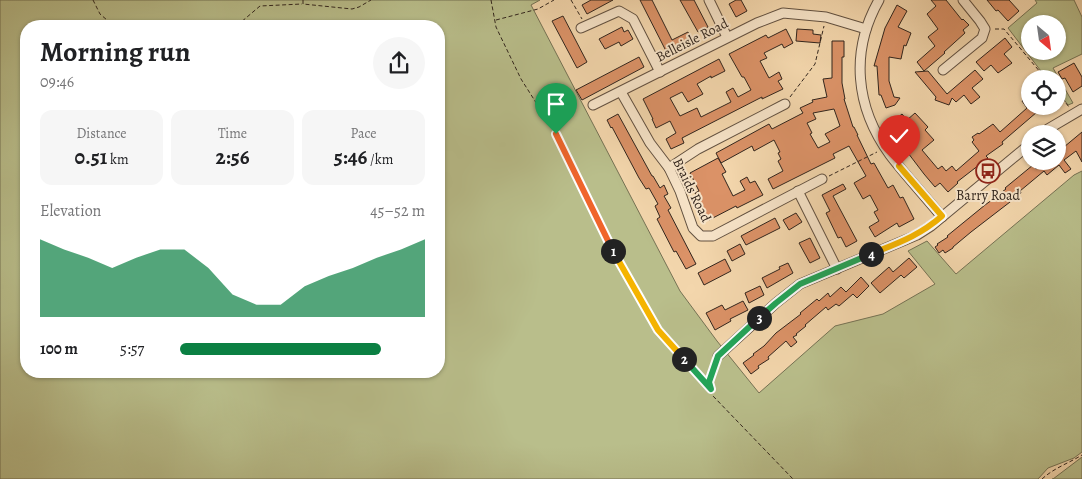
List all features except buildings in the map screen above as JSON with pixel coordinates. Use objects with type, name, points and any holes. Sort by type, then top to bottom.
[{"type":"street","points":[[709,0],[727,37]]},
{"type":"street","points":[[879,0],[872,12],[862,48],[860,83],[865,107],[885,148],[942,216]]},
{"type":"street","points":[[943,70],[982,38],[985,29],[963,0]]},
{"type":"street","points":[[583,27],[619,11],[633,19],[660,72]]},
{"type":"street","name":"Belleisle Road","points":[[594,106],[727,37],[783,13],[826,17],[866,29]]},
{"type":"street","name":"Braids Road","points":[[620,92],[650,143],[669,168],[680,191],[693,228],[701,236],[713,236],[822,179]]},
{"type":"street","points":[[669,168],[698,149],[784,104]]},
{"type":"street","points":[[1055,125],[1078,111]]},
{"type":"street","points":[[718,356],[776,303],[800,284],[917,235],[931,226],[1021,151]]},
{"type":"street","points":[[798,191],[836,268]]},
{"type":"path","points":[[93,0],[100,14],[107,20]]},
{"type":"path","points":[[244,20],[260,6],[303,4],[352,9],[371,0]]},
{"type":"path","points":[[491,0],[496,27],[521,78],[556,134],[615,255],[658,330],[711,389]]},
{"type":"path","points":[[495,20],[538,8],[554,0]]},
{"type":"path","points":[[571,0],[583,27]]},
{"type":"path","points":[[784,104],[815,64],[826,17]]},
{"type":"path","points":[[985,29],[1004,29],[1038,70]]},
{"type":"path","points":[[1066,100],[1078,111]]},
{"type":"path","points":[[822,179],[885,148]]},
{"type":"path","points":[[718,356],[709,382],[712,396],[793,479]]},
{"type":"path","points":[[1042,479],[1051,471],[1082,455]]},
{"type":"green space","points":[[0,0],[540,0],[531,5],[680,291],[759,393],[835,326],[883,314],[935,284],[908,251],[927,241],[956,274],[1074,175],[1082,171],[1082,452],[1074,458],[1048,468],[1038,479],[0,479]]},
{"type":"green space","points":[[1035,0],[1074,0],[1082,17],[1082,54],[1053,68],[1054,70],[1040,70],[1032,60],[1066,60],[1066,15],[1023,15],[1037,3]]},
{"type":"green space","points":[[1021,17],[1021,45],[1008,28]]},
{"type":"green space","points":[[1066,91],[1073,103],[1068,105],[1066,102]]},
{"type":"green space","points":[[1082,457],[1082,479],[1053,479]]},
{"type":"place","name":"Barry Road","points":[[988,171]]},
{"type":"route","points":[[556,134],[615,255],[658,330],[711,389],[709,382],[718,356],[776,303],[800,284],[917,235],[942,216],[899,166]]}]
